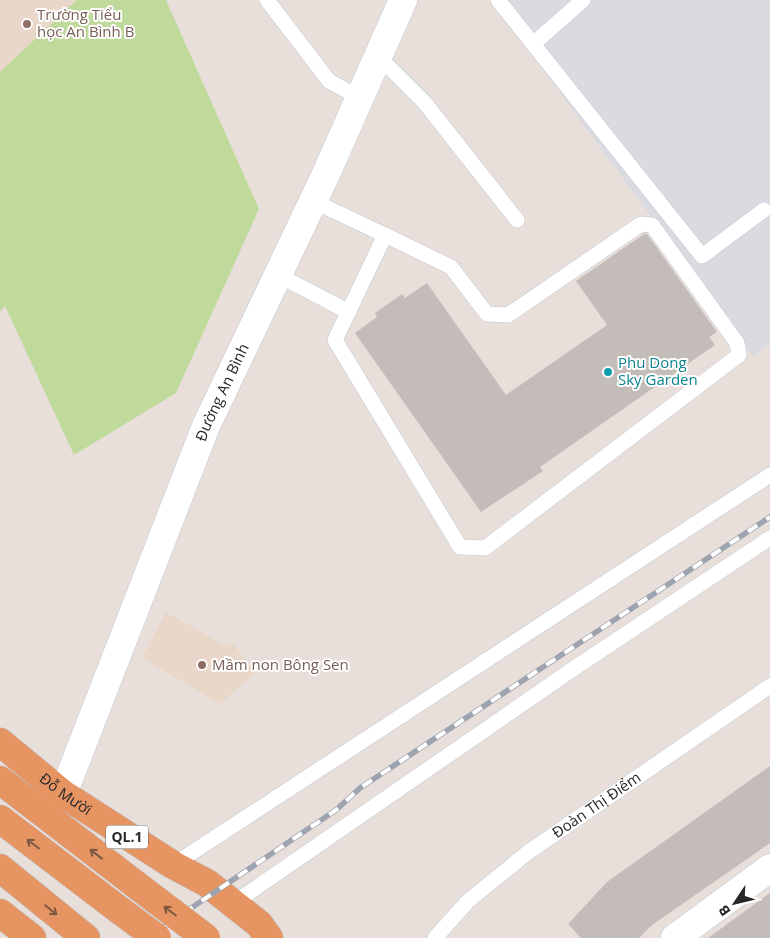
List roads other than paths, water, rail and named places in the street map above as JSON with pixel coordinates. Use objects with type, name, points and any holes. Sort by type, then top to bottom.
[{"type":"highway","name":"Đỗ Mười","points":[[0,742],[63,794],[173,865],[207,883],[234,903],[264,931],[284,933],[291,938]]},
{"type":"highway","name":"Đỗ Mười","points":[[0,780],[206,938]]},
{"type":"highway","points":[[0,819],[157,938]]},
{"type":"highway","points":[[0,868],[81,934]]},
{"type":"highway","points":[[0,912],[32,938]]},
{"type":"street","name":"Đường An Bình","points":[[63,794],[206,426],[313,201],[403,0]]},
{"type":"street","points":[[675,938],[770,868]]},
{"type":"lane","points":[[267,0],[329,81],[360,98]]},
{"type":"lane","points":[[498,0],[702,256],[764,210]]},
{"type":"lane","points":[[533,44],[583,0]]},
{"type":"lane","points":[[378,56],[425,103],[516,220]]},
{"type":"lane","points":[[313,201],[385,235],[450,266],[486,314],[508,315],[641,224],[652,225],[737,342],[739,355],[485,548],[460,547],[335,340],[385,235]]},
{"type":"lane","points":[[278,275],[349,312]]},
{"type":"lane","points":[[173,865],[770,475]]},
{"type":"lane","points":[[234,903],[576,667],[770,538]]},
{"type":"lane","name":"Đoàn Thị Điểm","points":[[435,938],[468,901],[527,853],[770,686]]},
{"type":"railway","points":[[147,938],[336,810],[360,788],[770,517]]},
{"type":"place","name":"Trường Tiểu học An Bình B","points":[[27,24]]},
{"type":"place","name":"Phu Dong Sky Garden","points":[[608,372]]},
{"type":"place","name":"Mầm non Bông Sen","points":[[202,665]]}]
